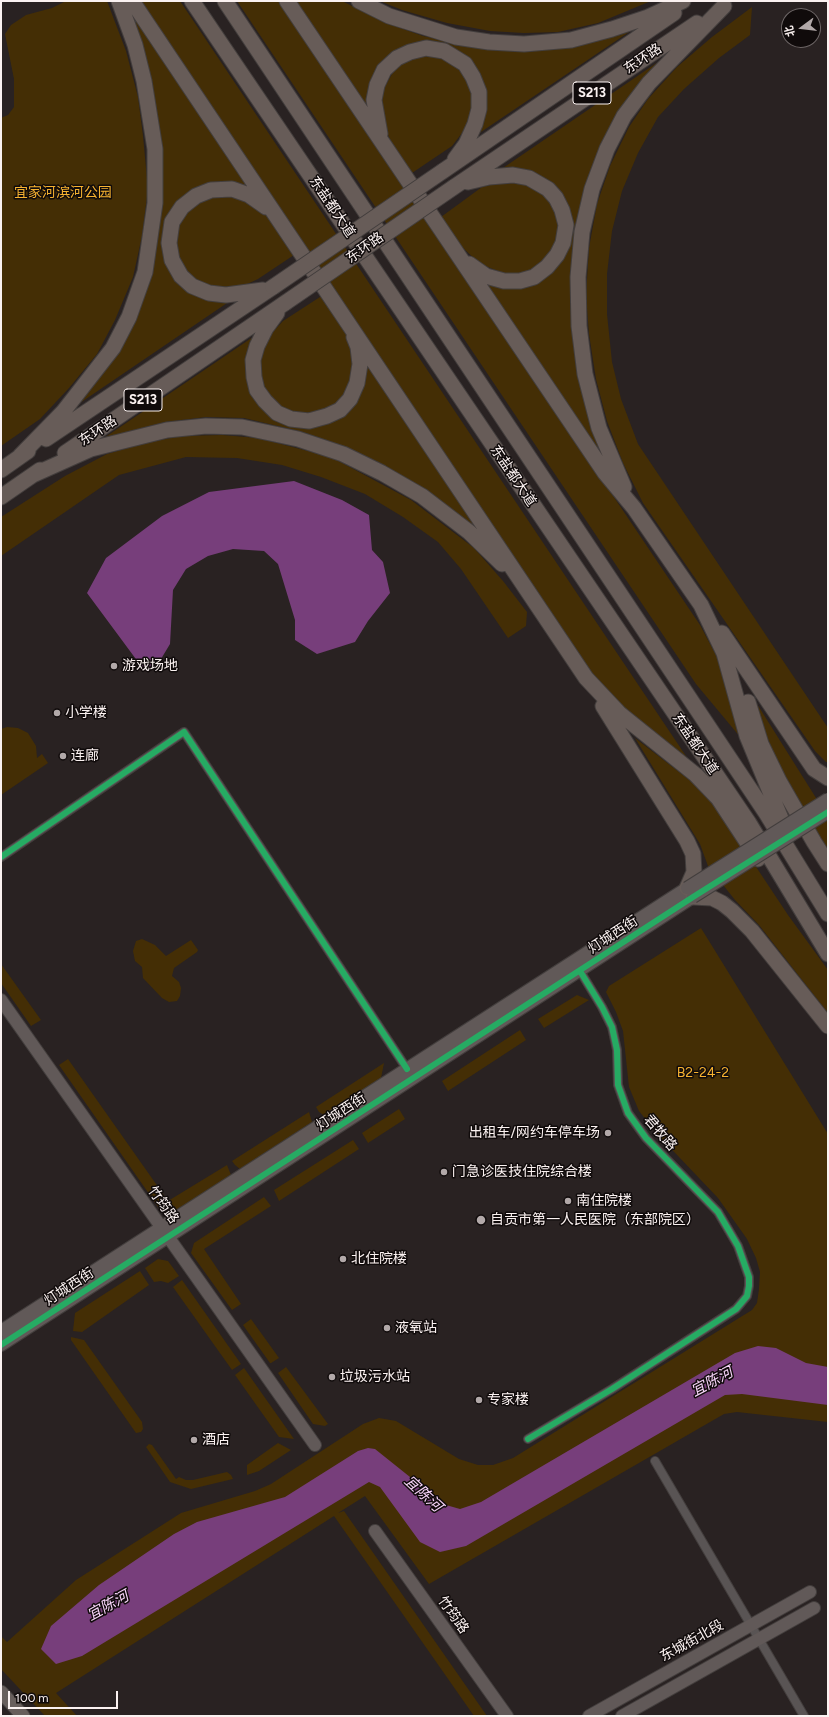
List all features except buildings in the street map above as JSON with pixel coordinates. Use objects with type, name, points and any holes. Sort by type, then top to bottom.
[{"type":"highway","points":[[20,456],[63,412],[113,348],[129,317],[145,272],[151,240],[155,203],[155,149],[144,81],[135,45],[119,1]]},
{"type":"highway","points":[[132,1],[586,678],[690,847],[693,854],[694,872],[690,893],[712,898],[722,903],[747,926],[828,1026]]},
{"type":"highway","name":"东盐都大道","points":[[192,1],[744,817],[828,954]]},
{"type":"highway","name":"东盐都大道","points":[[225,1],[766,812],[828,914]]},
{"type":"highway","points":[[287,1],[606,473],[634,508],[730,643],[814,769],[828,778]]},
{"type":"highway","points":[[359,1],[389,16],[456,37],[489,42],[524,44],[571,40],[612,29],[648,17],[683,1]]},
{"type":"highway","name":"东环路","points":[[1,470],[273,287],[692,1]]},
{"type":"highway","points":[[634,508],[599,428],[585,374],[579,326],[578,277],[582,232],[592,190],[607,149],[624,116],[650,83],[727,3]]},
{"type":"highway","name":"东环路","points":[[1,497],[561,114],[727,3]]},
{"type":"highway","points":[[383,144],[378,128],[374,100],[377,85],[384,70],[397,58],[410,52],[426,48],[444,51],[465,64],[474,77],[480,109],[466,144],[443,171]]},
{"type":"highway","points":[[550,98],[561,114]]},
{"type":"highway","points":[[454,187],[488,176],[513,176],[529,178],[548,189],[556,198],[562,210],[566,225],[563,243],[557,255],[547,268],[534,277],[520,281],[504,281],[486,276],[472,267],[457,252]]},
{"type":"highway","points":[[273,287],[245,294],[226,295],[209,293],[192,286],[181,276],[172,260],[169,243],[172,222],[182,207],[196,196],[211,190],[232,189],[249,195],[264,204],[279,221]]},
{"type":"highway","points":[[285,303],[266,328],[253,360],[254,378],[257,390],[277,413],[291,419],[309,421],[327,416],[340,410],[350,399],[357,383],[360,364],[358,346],[349,323]]},
{"type":"highway","points":[[193,340],[204,358]]},
{"type":"highway","points":[[33,475],[91,449],[167,430],[206,426],[242,427],[298,439],[343,454],[422,496],[469,532],[522,584]]},
{"type":"highway","points":[[701,604],[724,653],[747,736],[803,873]]},
{"type":"highway","points":[[730,643],[761,744],[779,782],[828,864]]},
{"type":"highway","points":[[586,678],[619,713],[696,775],[718,798],[765,869],[803,913]]},
{"type":"main road","points":[[1,1692],[23,1716]]},
{"type":"street","points":[[1,857],[184,732],[407,1069]]},
{"type":"street","points":[[690,893],[828,799]]},
{"type":"street","points":[[690,893],[828,812]]},
{"type":"street","name":"灯城西街","points":[[1,1331],[164,1233],[580,971],[690,893]]},
{"type":"street","name":"灯城西街","points":[[1,1346],[164,1233],[407,1069],[690,893]]},
{"type":"street","name":"君牧路","points":[[528,1439],[670,1352],[736,1309],[748,1296],[749,1277],[746,1265],[730,1231],[718,1212],[646,1138],[628,1113],[618,1086],[617,1050],[612,1027],[602,1007],[580,971]]},
{"type":"street","name":"竹筠路","points":[[1,1000],[315,1446]]},
{"type":"street","points":[[655,1461],[804,1716]]},
{"type":"street","name":"竹筠路","points":[[375,1531],[507,1716]]},
{"type":"street","name":"东城街北段","points":[[589,1716],[810,1592]]},
{"type":"street","points":[[622,1716],[814,1608]]},
{"type":"green space","name":"宜家河滨河公园","points":[[66,1],[107,1],[126,51],[138,97],[148,189],[142,236],[133,277],[115,320],[97,354],[69,388],[40,419],[1,446],[1,118],[8,115],[14,107],[14,79],[5,34],[11,25],[26,15],[52,8]]},
{"type":"green space","points":[[138,1],[180,1],[694,768],[646,730],[593,676]]},
{"type":"green space","points":[[237,1],[280,1],[700,625],[717,657],[741,738],[696,684]]},
{"type":"green space","points":[[293,1],[342,1],[386,23],[423,36],[488,49],[525,52],[572,47],[632,30],[478,134],[485,97],[438,44],[380,67],[372,78],[369,94],[369,115]]},
{"type":"green space","points":[[380,1],[651,1],[598,23],[558,32],[524,33],[490,31],[447,23],[402,10]]},
{"type":"green space","points":[[752,7],[750,35],[719,58],[684,89],[658,117],[638,153],[622,191],[612,231],[607,274],[607,314],[612,362],[621,399],[638,444],[828,728],[828,762],[826,762],[815,751],[643,503],[623,463],[607,421],[596,379],[589,334],[586,295],[589,248],[597,204],[610,166],[629,127],[648,99],[677,67],[712,37]]},
{"type":"green space","points":[[131,8],[254,191],[242,187],[177,204],[168,265],[230,301],[80,403],[117,351],[135,320],[162,151],[152,80]]},
{"type":"green space","points":[[420,55],[432,55],[445,58],[458,66],[472,90],[474,104],[470,118],[462,133],[452,146],[412,173],[394,148],[388,135],[382,117],[381,103],[383,90],[396,67]]},
{"type":"green space","points":[[658,62],[619,111],[571,275],[607,467],[480,279],[501,287],[562,259],[559,191],[546,179],[531,171],[500,170]]},
{"type":"green space","points":[[516,182],[531,185],[541,192],[556,213],[559,225],[558,239],[552,252],[533,271],[519,275],[506,274],[480,264],[461,246],[441,217],[482,187],[498,183]]},
{"type":"green space","points":[[226,193],[243,198],[259,209],[275,224],[294,255],[258,279],[245,285],[228,288],[200,284],[189,276],[176,250],[178,222],[197,201]]},
{"type":"green space","points":[[323,295],[343,325],[351,348],[354,365],[352,381],[346,394],[335,405],[309,415],[281,410],[265,391],[259,377],[259,364],[263,351],[269,336],[283,321]]},
{"type":"green space","points":[[256,335],[248,353],[268,412],[330,421],[365,356],[491,545],[424,489],[384,465],[346,447],[303,432],[244,418],[206,417],[165,422],[104,438]]},
{"type":"green space","points":[[222,435],[258,438],[331,457],[411,500],[474,548],[503,581],[527,612],[526,626],[508,638],[461,569],[438,542],[403,517],[365,494],[321,477],[282,465],[237,458],[186,457],[119,475],[1,556],[1,517],[65,476],[107,454],[149,442],[182,436]]},
{"type":"green space","points":[[757,704],[828,817],[828,851],[778,763],[764,730]]},
{"type":"green space","points":[[7,727],[18,728],[28,733],[36,746],[37,758],[42,754],[48,763],[1,795],[1,729]]},
{"type":"green space","points":[[635,738],[696,785],[719,811],[788,915],[828,970],[828,1013],[759,925],[735,900],[708,866],[700,844]]},
{"type":"green space","name":"B2-24-2","points":[[701,928],[828,1134],[828,1422],[737,1412],[724,1414],[429,1584],[365,1496],[338,1513],[344,1511],[487,1716],[474,1716],[334,1516],[56,1693],[77,1716],[45,1716],[1,1669],[1,1636],[7,1642],[76,1580],[181,1513],[255,1491],[271,1484],[363,1424],[379,1418],[396,1421],[459,1459],[478,1465],[493,1465],[513,1458],[752,1310],[757,1303],[759,1289],[760,1272],[756,1258],[747,1239],[718,1198],[659,1136],[639,1111],[629,1087],[623,1031],[606,992],[609,986]]},
{"type":"green space","points":[[142,939],[155,945],[166,956],[191,940],[198,950],[174,968],[172,976],[179,982],[181,988],[180,996],[177,1001],[169,1002],[162,998],[143,978],[142,967],[135,961],[133,951],[136,941]]},
{"type":"green space","points":[[1,964],[41,1020],[31,1026],[1,983]]},
{"type":"green space","points":[[577,995],[589,1000],[544,1028],[538,1019]]},
{"type":"green space","points":[[520,1030],[526,1040],[448,1091],[442,1081]]},
{"type":"green space","points":[[68,1059],[168,1201],[227,1165],[231,1175],[172,1213],[161,1211],[59,1065]]},
{"type":"green space","points":[[384,1063],[381,1078],[324,1115],[319,1112],[316,1107]]},
{"type":"green space","points":[[399,1109],[405,1119],[368,1143],[362,1133]]},
{"type":"green space","points":[[309,1112],[312,1122],[240,1169],[232,1161]]},
{"type":"green space","points":[[353,1140],[359,1149],[279,1201],[274,1190]]},
{"type":"green space","points":[[264,1197],[271,1206],[204,1249],[241,1304],[232,1310],[191,1253],[194,1243]]},
{"type":"green space","points":[[158,1259],[168,1261],[179,1276],[168,1283],[161,1281],[154,1282],[145,1268]]},
{"type":"green space","points":[[140,1271],[149,1285],[82,1332],[73,1331],[75,1313]]},
{"type":"green space","points":[[182,1280],[241,1364],[232,1370],[173,1287]]},
{"type":"green space","points":[[251,1319],[279,1358],[271,1363],[243,1325]]},
{"type":"green space","points":[[71,1337],[84,1340],[142,1422],[143,1429],[141,1432],[136,1433],[71,1340]]},
{"type":"green space","points":[[286,1367],[328,1424],[325,1426],[313,1424],[278,1373]]},
{"type":"green space","points":[[244,1368],[294,1439],[279,1437],[235,1375]]},
{"type":"green space","points":[[278,1443],[291,1450],[259,1471],[247,1475],[247,1465]]},
{"type":"green space","points":[[149,1444],[152,1445],[176,1479],[179,1477],[186,1480],[193,1480],[227,1472],[233,1479],[191,1489],[170,1482],[146,1447]]},
{"type":"water","points":[[294,481],[342,500],[369,515],[372,550],[383,562],[390,593],[368,621],[355,642],[317,654],[295,640],[295,620],[278,564],[264,551],[233,549],[208,556],[186,569],[173,590],[170,644],[161,659],[144,670],[87,593],[106,558],[162,516],[209,492]]},
{"type":"water","name":"宜陈河","points":[[758,1346],[776,1348],[806,1363],[828,1367],[828,1405],[742,1394],[725,1395],[466,1546],[440,1552],[420,1542],[380,1487],[369,1482],[82,1656],[56,1664],[41,1649],[51,1626],[99,1585],[174,1534],[197,1522],[285,1497],[358,1451],[368,1448],[375,1449],[446,1505],[460,1509],[481,1502],[735,1353]]},
{"type":"cycle path","points":[[1,857],[184,732],[407,1069]]},
{"type":"cycle path","points":[[1,1345],[693,897],[828,812]]},
{"type":"cycle path","points":[[528,1439],[612,1389],[736,1309],[747,1296],[749,1286],[749,1277],[738,1246],[718,1212],[646,1138],[628,1113],[618,1085],[617,1050],[612,1027],[602,1007],[580,971]]},
{"type":"place","name":"游戏场地","points":[[114,666]]},
{"type":"place","name":"小学楼","points":[[57,713]]},
{"type":"place","name":"连廊","points":[[63,756]]},
{"type":"place","name":"出租车/网约车停车场","points":[[608,1133]]},
{"type":"place","name":"门急诊医技住院综合楼","points":[[444,1172]]},
{"type":"place","name":"南住院楼","points":[[568,1201]]},
{"type":"place","name":"自贡市第一人民医院（东部院区）","points":[[481,1220]]},
{"type":"place","name":"北住院楼","points":[[343,1259]]},
{"type":"place","name":"液氧站","points":[[387,1328]]},
{"type":"place","name":"垃圾污水站","points":[[332,1377]]},
{"type":"place","name":"专家楼","points":[[479,1400]]},
{"type":"place","name":"酒店","points":[[194,1440]]}]
